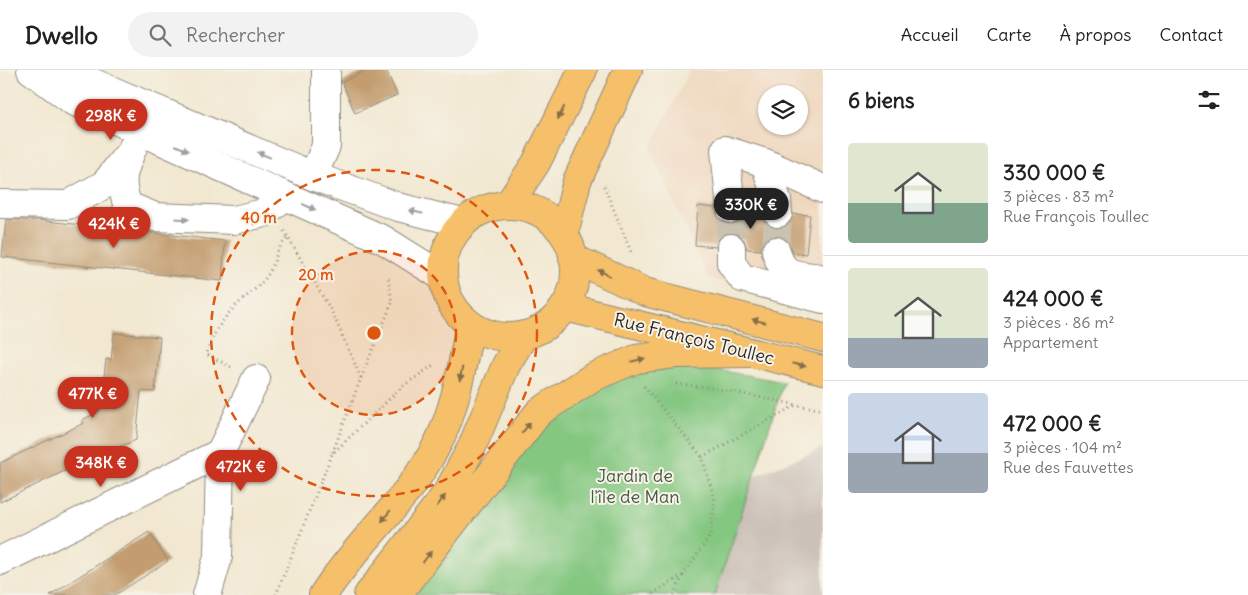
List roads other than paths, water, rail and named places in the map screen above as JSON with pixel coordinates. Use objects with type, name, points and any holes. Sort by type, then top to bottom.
[{"type":"main road","points":[[508,205],[536,163],[583,70]]},
{"type":"main road","points":[[467,338],[489,334],[514,337],[524,335],[552,322],[565,307],[574,278],[568,246],[577,181],[628,70]]},
{"type":"main road","points":[[323,595],[408,487],[437,444],[457,395],[467,338],[450,300],[443,277],[443,262],[450,241],[463,222],[483,210],[508,205],[528,208],[548,218],[568,246]]},
{"type":"main road","name":"Rue François Toullec","points":[[568,246],[634,288],[823,338]]},
{"type":"main road","name":"Rue François Toullec","points":[[565,307],[823,370]]},
{"type":"main road","points":[[368,595],[447,493],[471,449],[506,365],[524,335]]},
{"type":"main road","points":[[397,595],[539,412],[592,377],[634,373],[636,359],[676,354],[751,353]]},
{"type":"street","points":[[31,70],[73,100],[136,138],[218,164],[274,205],[384,240],[443,277]]},
{"type":"street","points":[[41,70],[82,78],[313,176],[398,207],[463,222]]},
{"type":"street","points":[[313,176],[326,146],[326,70]]},
{"type":"street","points":[[0,204],[68,205],[106,184],[136,138]]},
{"type":"street","points":[[136,138],[121,177],[122,191],[128,206],[155,217],[234,220],[274,205]]},
{"type":"street","points":[[730,209],[725,150],[764,163],[823,189]]},
{"type":"street","points":[[764,163],[777,200],[778,214]]},
{"type":"street","points":[[730,248],[732,263],[742,278],[823,298]]},
{"type":"street","points":[[776,251],[780,264],[792,274],[823,280]]},
{"type":"street","points":[[207,595],[218,557],[220,453],[256,379]]},
{"type":"street","points":[[0,561],[220,453]]},
{"type":"tunnel","points":[[731,209],[731,248]]},
{"type":"tunnel","points":[[776,251],[778,213]]},
{"type":"park label","name":"Jardin de l'île de Man","points":[[635,486]]}]
